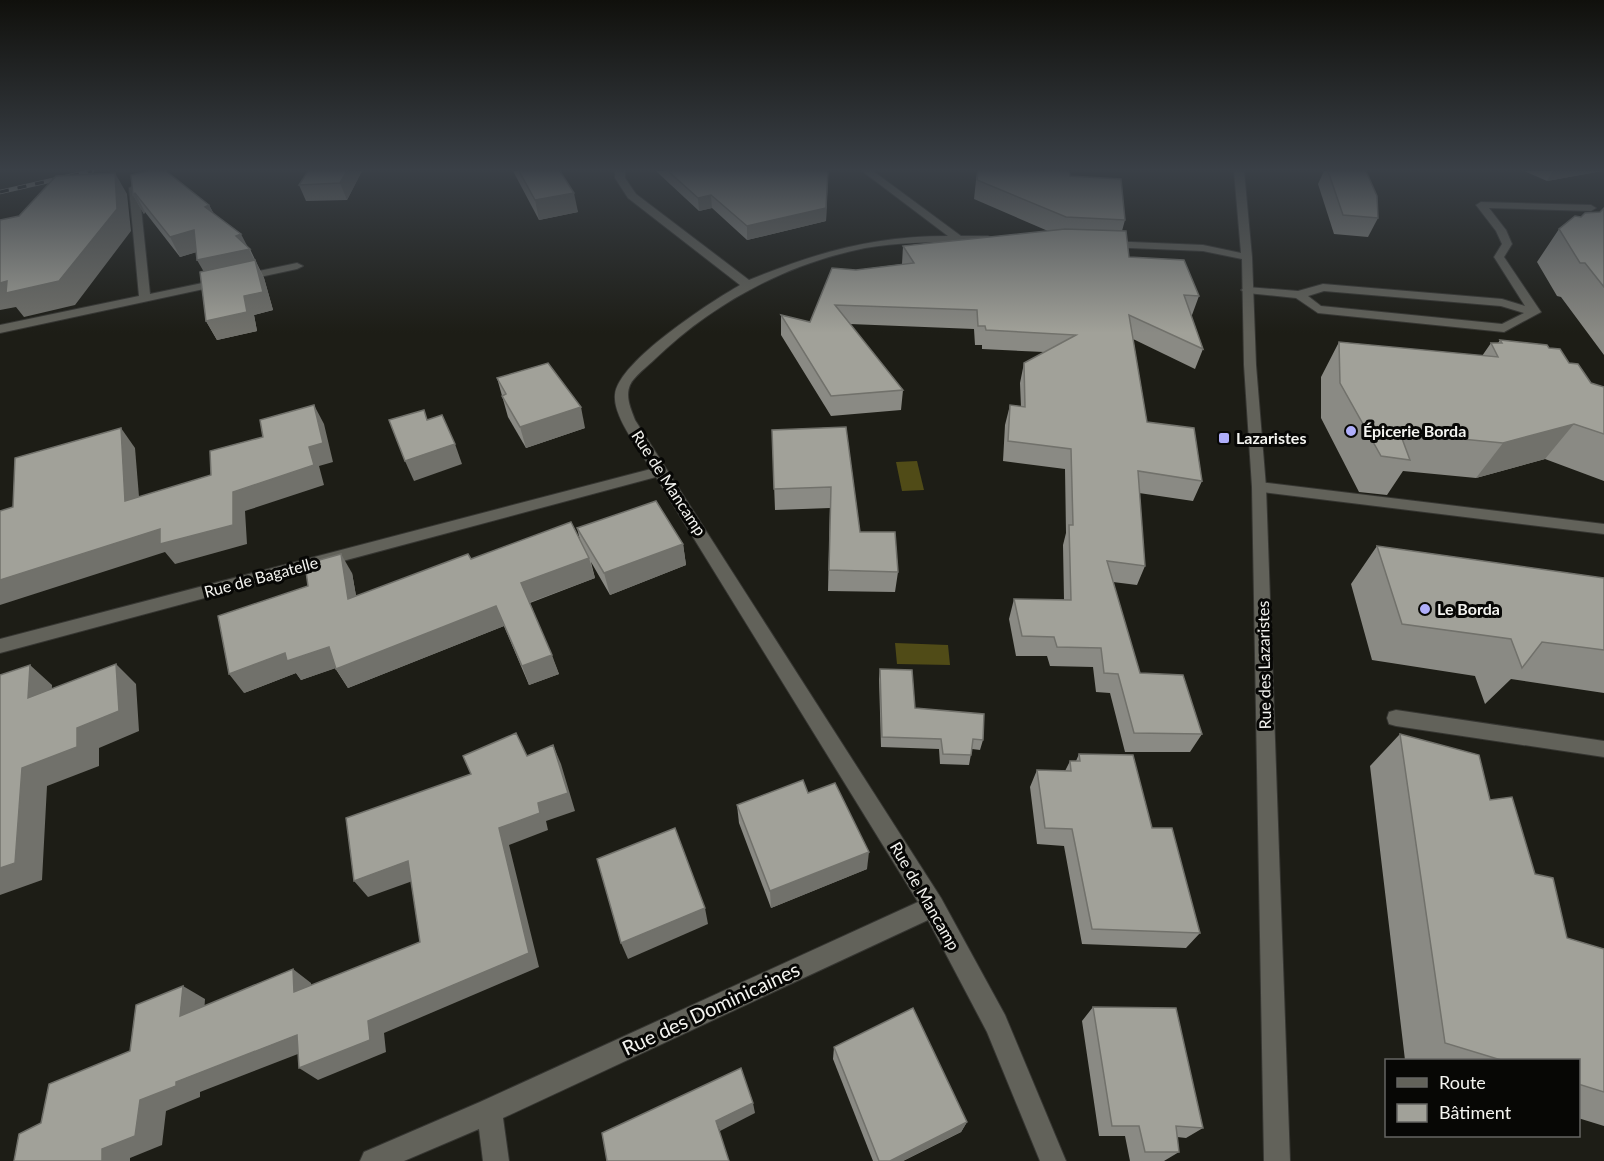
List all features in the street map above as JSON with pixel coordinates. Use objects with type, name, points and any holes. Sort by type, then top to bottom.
[{"type":"street","points":[[138,225],[146,297]]},
{"type":"street","points":[[670,225],[748,285]]},
{"type":"street","points":[[940,225],[959,239]]},
{"type":"street","name":"Rue des Lazaristes","points":[[1244,225],[1259,487],[1276,1161]]},
{"type":"street","points":[[1497,225],[1507,244],[1499,257],[1535,312]]},
{"type":"street","name":"Rue de Mancamp","points":[[997,240],[924,240],[866,245],[808,260],[748,285],[678,330],[624,382],[621,397],[628,420],[933,906],[996,1024],[1053,1161]]},
{"type":"street","points":[[1091,243],[1203,248],[1247,257]]},
{"type":"street","points":[[0,329],[297,266]]},
{"type":"street","points":[[1247,290],[1299,295],[1323,287],[1502,303],[1535,312]]},
{"type":"street","points":[[1299,295],[1318,309],[1504,328],[1535,312]]},
{"type":"street","name":"Rue de Bagatelle","points":[[0,646],[662,471]]},
{"type":"street","points":[[1259,487],[1604,529]]},
{"type":"street","points":[[1395,718],[1604,748]]},
{"type":"street","name":"Rue des Dominicaines","points":[[373,1161],[489,1111],[933,906]]},
{"type":"street","points":[[489,1111],[496,1161]]},
{"type":"shaded area","points":[[917,461],[924,490],[902,491],[896,462]]},
{"type":"shaded area","points":[[895,643],[948,645],[950,665],[897,664]]},
{"type":"building","points":[[0,225],[104,225],[59,281],[6,293],[7,281],[0,283]]},
{"type":"building","points":[[161,225],[229,225],[241,234],[236,236],[250,249],[197,260],[194,230],[170,237]]},
{"type":"building","points":[[1564,225],[1604,225],[1604,287],[1585,263],[1580,263],[1559,229]]},
{"type":"building","points":[[1065,229],[1126,231],[1129,257],[1184,260],[1199,296],[1184,295],[1203,349],[1129,315],[1147,422],[1194,428],[1202,481],[1138,471],[1145,566],[1107,561],[1140,673],[1183,675],[1202,734],[1134,733],[1118,674],[1104,673],[1101,648],[1057,647],[1054,637],[1022,636],[1014,599],[1071,600],[1069,525],[1073,525],[1071,449],[1008,441],[1010,405],[1025,407],[1024,363],[1076,335],[986,330],[985,326],[978,326],[977,310],[835,305],[903,390],[831,396],[781,315],[810,322],[832,268],[856,270],[914,263],[903,246]]},
{"type":"building","points":[[255,260],[263,292],[244,296],[247,312],[206,321],[200,272]]},
{"type":"building","points":[[1500,340],[1547,345],[1549,348],[1560,349],[1569,363],[1578,364],[1591,383],[1604,387],[1604,434],[1574,424],[1503,443],[1400,433],[1410,460],[1381,456],[1340,383],[1339,342],[1498,357],[1491,343],[1502,343]]},
{"type":"building","points":[[548,363],[581,407],[520,427],[502,396],[506,394],[497,378]]},
{"type":"building","points":[[314,405],[323,443],[309,447],[314,465],[233,492],[233,525],[160,544],[160,529],[0,580],[0,511],[13,507],[15,458],[121,428],[125,501],[211,475],[210,451],[263,437],[260,420]]},
{"type":"building","points":[[424,410],[427,420],[442,415],[455,444],[405,461],[389,420]]},
{"type":"building","points":[[846,427],[860,532],[895,532],[898,572],[829,570],[831,487],[774,489],[772,430]]},
{"type":"building","points":[[656,501],[683,544],[604,573],[577,528]]},
{"type":"building","points":[[571,522],[589,558],[521,583],[552,655],[522,666],[496,606],[336,669],[329,647],[287,661],[285,653],[229,674],[218,616],[308,586],[305,564],[341,554],[348,599],[468,554],[471,559]]},
{"type":"building","points":[[1377,546],[1604,578],[1604,650],[1542,642],[1522,668],[1511,639],[1402,624]]},
{"type":"building","points":[[116,664],[119,711],[77,728],[77,747],[22,768],[15,863],[0,868],[0,675],[30,665],[28,698]]},
{"type":"building","points":[[880,669],[912,670],[915,708],[984,714],[983,740],[973,739],[971,755],[943,754],[941,739],[882,737]]},
{"type":"building","points":[[516,733],[527,756],[553,745],[568,793],[538,803],[540,813],[499,828],[529,953],[368,1021],[370,1040],[299,1068],[297,1035],[176,1082],[176,1086],[140,1100],[135,1136],[102,1149],[102,1161],[14,1161],[19,1134],[41,1123],[49,1084],[130,1051],[136,1005],[183,986],[180,1016],[293,969],[294,992],[420,942],[408,861],[354,881],[346,818],[471,774],[463,756]]},
{"type":"building","points":[[1400,734],[1479,755],[1490,800],[1512,797],[1535,874],[1553,878],[1567,938],[1604,949],[1604,1092],[1580,1085],[1580,1059],[1498,1059],[1445,1043]]},
{"type":"building","points":[[1079,754],[1133,755],[1152,828],[1172,828],[1200,933],[1092,929],[1072,829],[1045,828],[1037,770],[1071,771],[1070,761],[1080,761]]},
{"type":"building","points":[[803,780],[808,793],[835,783],[869,852],[770,891],[737,805]]},
{"type":"building","points":[[675,828],[705,908],[621,943],[597,859]]},
{"type":"building","points":[[1093,1007],[1176,1008],[1203,1128],[1176,1126],[1179,1152],[1145,1152],[1139,1126],[1112,1126]]},
{"type":"building","points":[[913,1008],[967,1122],[890,1161],[879,1161],[834,1047]]},
{"type":"building","points":[[741,1068],[753,1103],[716,1121],[729,1161],[607,1161],[602,1133]]},
{"type":"place","name":"Épicerie Borda","points":[[1351,431]]},
{"type":"place","name":"Lazaristes","points":[[1224,438]]},
{"type":"place","name":"Le Borda","points":[[1425,609]]}]
